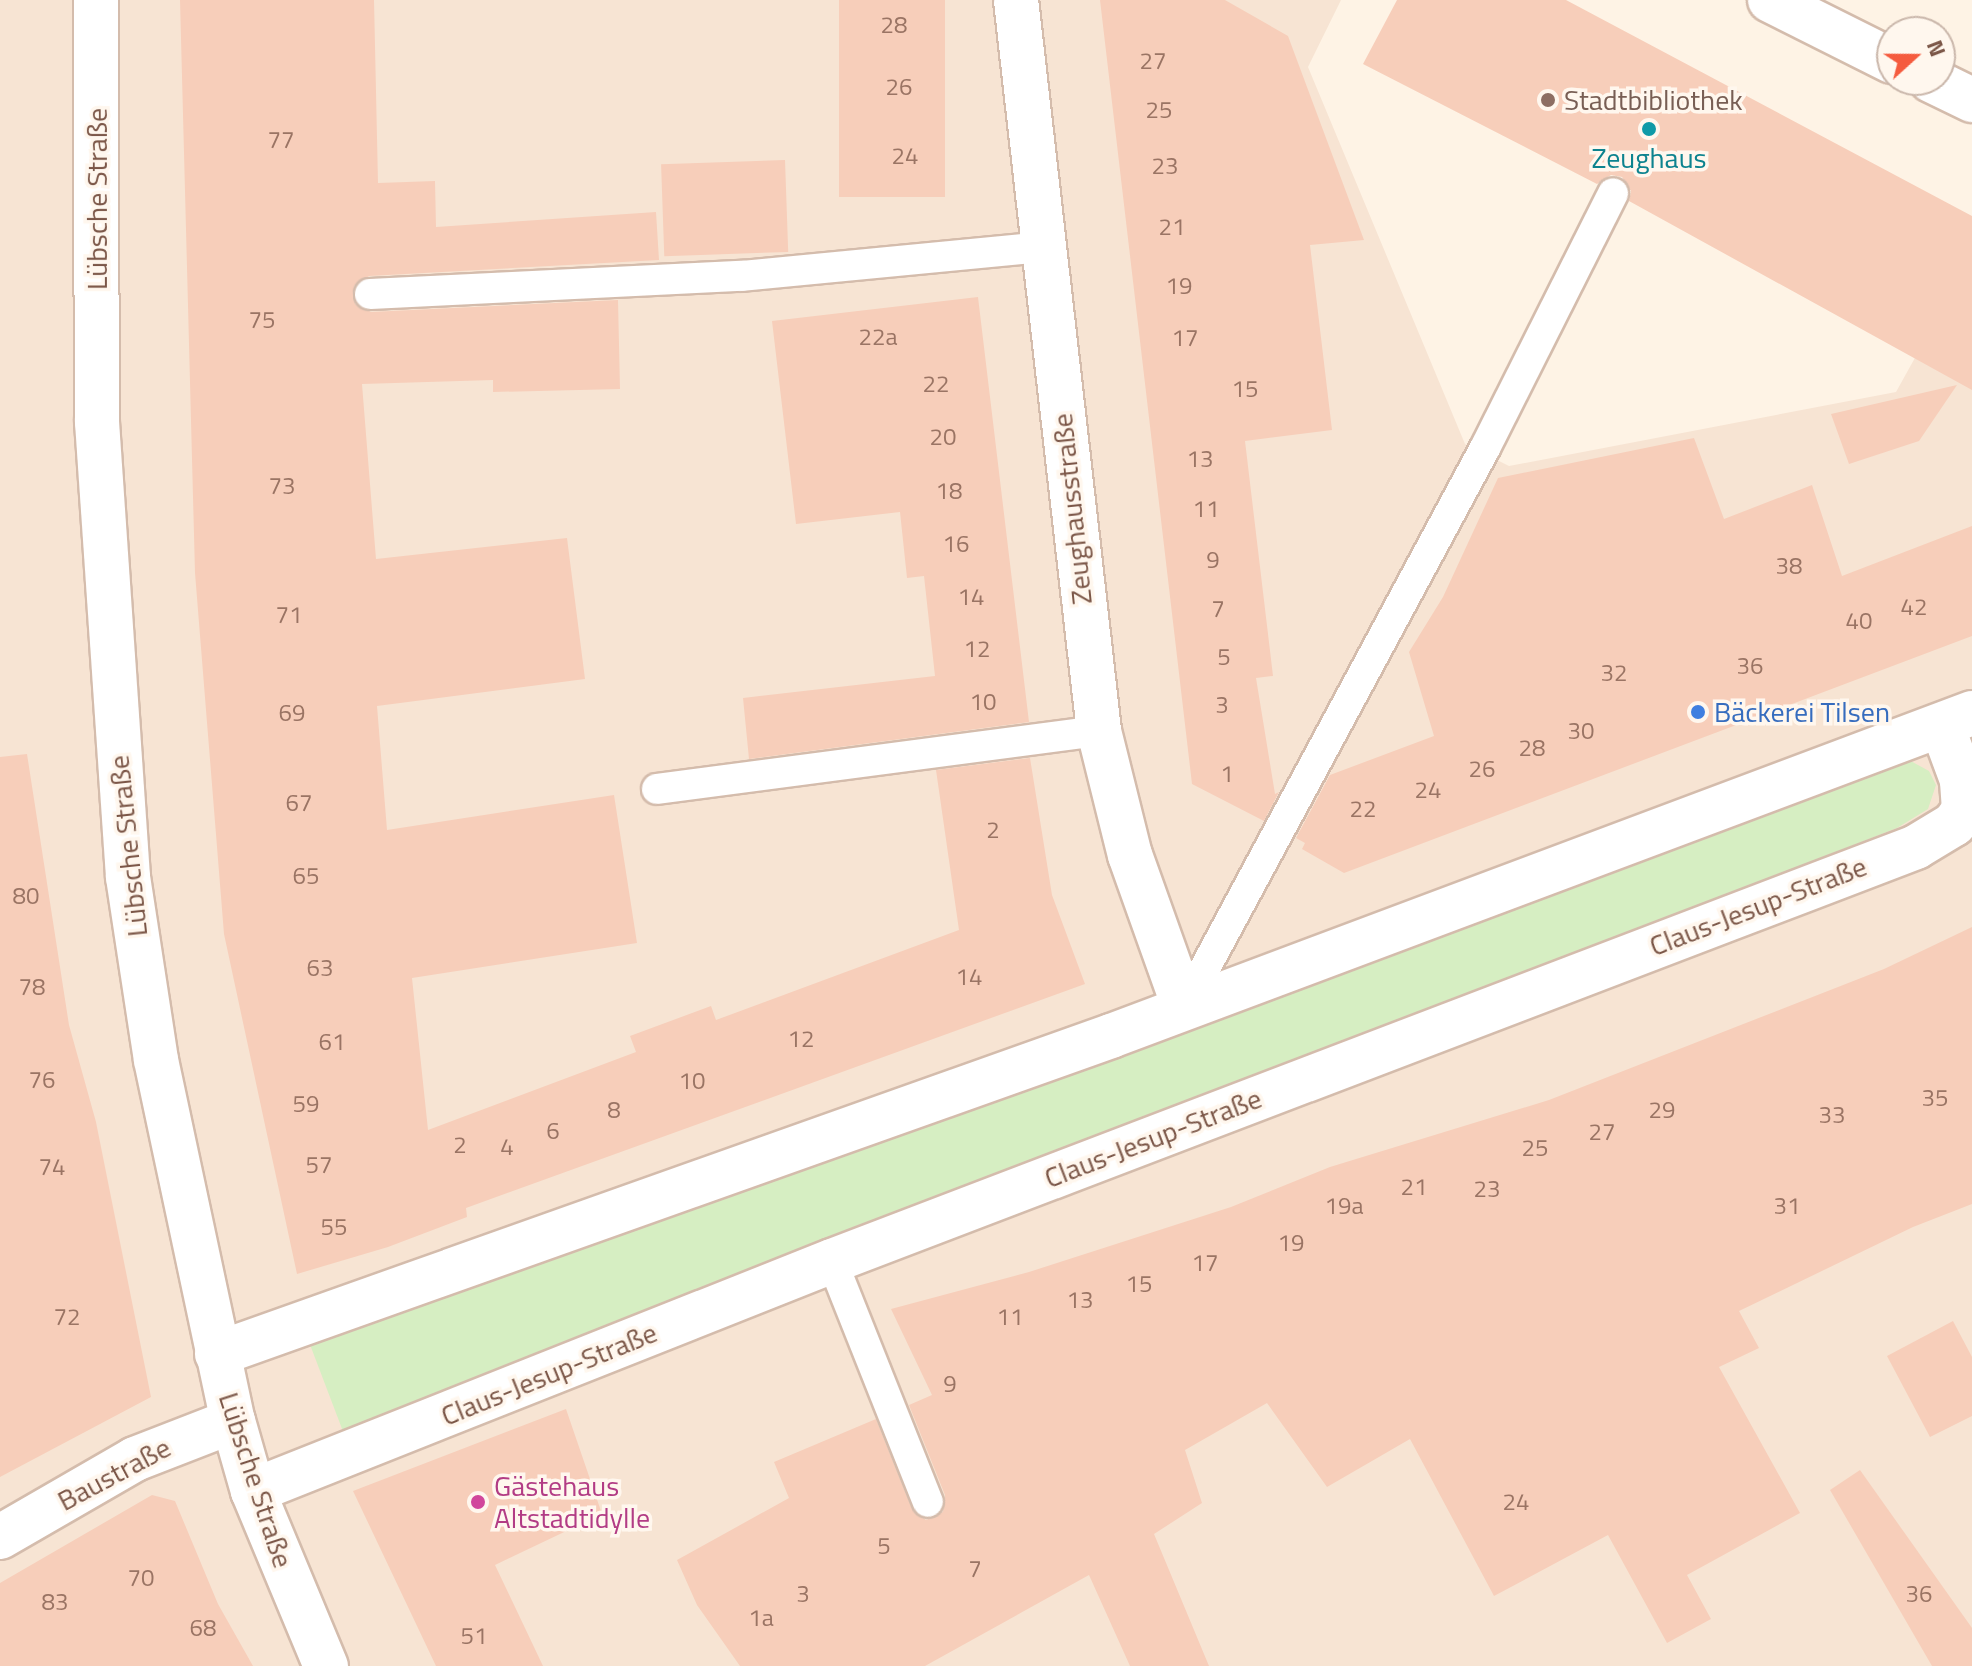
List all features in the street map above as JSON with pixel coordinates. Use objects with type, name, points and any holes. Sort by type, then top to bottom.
[{"type":"street","name":"Lübsche Straße","points":[[96,0],[97,422],[128,877],[156,1060],[233,1421],[253,1491],[326,1666]]},
{"type":"street","name":"Zeughausstraße","points":[[1016,0],[1099,731],[1130,855],[1184,1007]]},
{"type":"street","points":[[1770,0],[1876,53]]},
{"type":"street","name":"Claus-Jesup-Straße","points":[[217,1354],[1184,1007],[1957,719],[1968,817],[1916,847],[832,1261],[253,1491]]},
{"type":"street","name":"Baustraße","points":[[0,1537],[135,1459],[233,1421]]},
{"type":"lane","points":[[1184,1007],[1485,448],[1613,193]]},
{"type":"lane","points":[[370,294],[742,276],[1043,247]]},
{"type":"lane","points":[[657,789],[1099,731]]},
{"type":"lane","points":[[832,1261],[928,1502]]},
{"type":"shaded area","points":[[0,0],[1341,0],[1308,67],[1465,444],[1509,466],[1896,392],[1972,255],[1972,1666],[0,1666]]},
{"type":"green space","points":[[1907,759],[1929,771],[1936,785],[1928,809],[1897,828],[344,1434],[309,1342]]},
{"type":"building","points":[[180,0],[374,0],[378,183],[435,181],[436,227],[656,212],[659,260],[369,276],[354,286],[355,304],[371,312],[618,300],[620,389],[493,392],[493,380],[362,384],[376,559],[567,538],[585,679],[377,706],[387,830],[614,795],[637,943],[412,978],[428,1130],[636,1052],[630,1036],[711,1006],[716,1020],[959,930],[936,770],[1030,758],[1052,895],[1085,984],[466,1208],[467,1217],[388,1247],[297,1274],[224,934],[195,573]]},
{"type":"building","points":[[839,0],[945,0],[945,197],[839,197]]},
{"type":"building","points":[[1100,0],[1225,0],[1288,36],[1364,240],[1310,245],[1332,430],[1245,441],[1273,676],[1256,678],[1275,794],[1279,792],[1264,821],[1192,784]]},
{"type":"building","name":"Zeughaus","points":[[1397,0],[1566,0],[1972,216],[1972,390],[1629,201],[1631,191],[1622,177],[1611,175],[1597,184],[1363,64]]},
{"type":"building","points":[[785,160],[788,252],[664,256],[661,164]]},
{"type":"building","points":[[978,297],[1029,722],[749,759],[743,698],[935,676],[924,576],[907,578],[900,512],[796,524],[772,321]]},
{"type":"building","points":[[1957,385],[1919,441],[1849,464],[1831,414]]},
{"type":"building","points":[[1694,438],[1724,519],[1812,485],[1842,576],[1972,526],[1972,636],[1344,873],[1302,849],[1305,843],[1296,838],[1330,775],[1434,736],[1409,652],[1443,597],[1498,478]]},
{"type":"building","points":[[27,754],[69,1025],[96,1122],[151,1397],[0,1477],[0,757]]},
{"type":"building","points":[[1972,927],[1972,1204],[1913,1227],[1739,1311],[1759,1348],[1719,1367],[1800,1513],[1687,1575],[1711,1619],[1667,1643],[1608,1535],[1494,1596],[1410,1439],[1327,1487],[1267,1403],[1185,1450],[1202,1503],[1154,1534],[1209,1666],[1130,1666],[1089,1575],[925,1666],[740,1666],[697,1605],[677,1560],[789,1498],[774,1462],[876,1419],[912,1509],[926,1520],[943,1512],[945,1495],[909,1405],[932,1395],[891,1309],[1029,1272],[1231,1207],[1330,1167],[1549,1100],[1884,969]]},
{"type":"building","points":[[1953,1321],[1972,1357],[1972,1416],[1930,1437],[1887,1356]]},
{"type":"building","name":"Gästehaus Altstadtidylle","points":[[566,1409],[602,1514],[495,1565],[543,1666],[436,1666],[353,1491]]},
{"type":"building","points":[[1860,1470],[1972,1628],[1972,1666],[1932,1666],[1830,1490]]},
{"type":"building","points":[[152,1495],[175,1501],[218,1604],[253,1666],[0,1666],[0,1583]]},
{"type":"place","name":"Stadtbibliothek","points":[[1548,100]]},
{"type":"place","name":"Zeughaus","points":[[1649,129]]},
{"type":"place","name":"Bäckerei Tilsen","points":[[1698,712]]},
{"type":"place","name":"Gästehaus Altstadtidylle","points":[[478,1502]]}]
